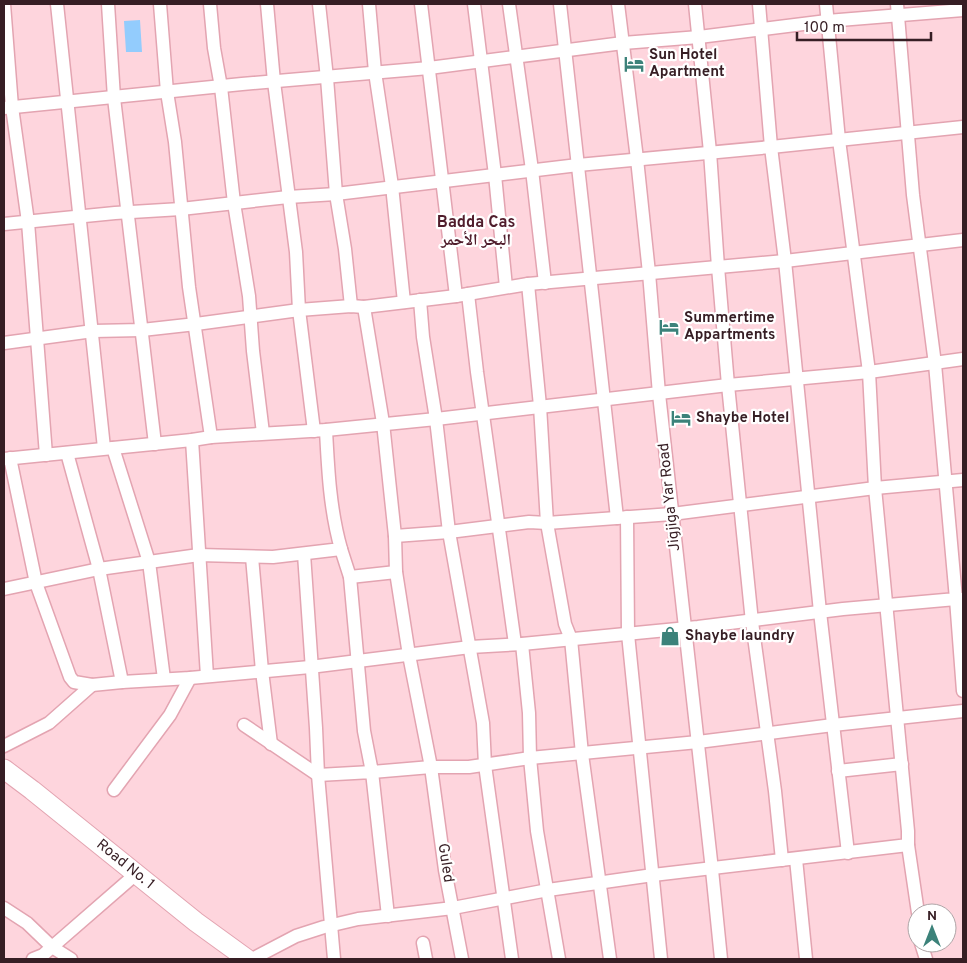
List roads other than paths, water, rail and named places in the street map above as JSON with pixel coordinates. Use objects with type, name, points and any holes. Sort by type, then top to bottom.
[{"type":"highway","name":"Road No. 1","points":[[4,769],[247,959]]},
{"type":"street","points":[[4,4],[8,108],[28,222],[46,455]]},
{"type":"street","points":[[57,4],[78,217],[109,448],[149,562],[164,680]]},
{"type":"street","points":[[108,4],[114,98],[155,444]]},
{"type":"street","points":[[160,4],[167,92],[175,142],[189,287],[196,324],[210,437]]},
{"type":"street","points":[[210,4],[234,203],[249,296],[263,433]]},
{"type":"street","points":[[267,4],[274,82],[297,260],[299,310],[333,514],[350,577],[364,731],[372,772],[388,916]]},
{"type":"street","points":[[319,4],[336,194],[345,249],[351,306]]},
{"type":"street","points":[[369,4],[375,72],[392,186],[404,302]]},
{"type":"street","points":[[421,4],[441,181],[484,413],[498,525],[529,712],[530,758],[536,831],[559,959]]},
{"type":"street","points":[[474,4],[495,175],[506,287]]},
{"type":"street","points":[[509,4],[532,170],[545,283]]},
{"type":"street","points":[[560,4],[604,399],[622,517],[628,634],[661,959]]},
{"type":"street","name":"Jigjiga Yar Road","points":[[618,4],[637,159],[649,273],[658,394],[698,742],[720,959]]},
{"type":"street","points":[[695,4],[710,152],[728,386],[752,622],[775,791],[782,860]]},
{"type":"street","points":[[760,4],[771,147],[785,261],[820,612],[848,853]]},
{"type":"street","points":[[826,4],[839,140],[869,372],[876,488],[908,845],[917,903]]},
{"type":"street","points":[[8,108],[429,68],[623,43],[762,30],[898,10],[963,10]]},
{"type":"street","points":[[898,10],[913,195],[935,364],[960,599],[963,692]]},
{"type":"street","points":[[4,224],[336,194],[578,165],[908,134],[963,127]]},
{"type":"street","points":[[4,343],[93,331],[142,330],[196,324],[299,310],[351,306],[364,307],[462,295],[528,284],[785,261],[963,240]]},
{"type":"street","points":[[528,284],[540,406],[547,523],[565,624],[571,640],[582,754],[610,959]]},
{"type":"street","points":[[420,300],[423,337],[436,419],[448,532],[483,723],[485,765],[512,959]]},
{"type":"street","name":"Guled","points":[[364,307],[383,423],[395,536],[396,572],[409,656],[431,766],[445,870],[462,959]]},
{"type":"street","points":[[960,599],[820,612],[684,629],[470,647],[409,656],[358,660],[262,672],[92,685],[74,682],[70,677],[36,583],[7,459],[210,437],[320,430],[436,419],[796,378],[869,372],[963,359]]},
{"type":"street","points":[[192,440],[207,676]]},
{"type":"street","points":[[67,453],[99,569],[122,682]]},
{"type":"street","points":[[395,536],[448,532],[529,522],[547,523],[672,514],[876,488],[963,480]]},
{"type":"street","points":[[4,589],[99,569],[199,555],[252,557],[304,554],[341,549]]},
{"type":"street","points":[[304,554],[310,667],[334,959]]},
{"type":"street","points":[[252,557],[262,672],[271,744]]},
{"type":"street","points":[[350,577],[396,572]]},
{"type":"street","points":[[114,790],[170,715],[190,678]]},
{"type":"street","points":[[4,746],[49,723],[92,685]]},
{"type":"street","points":[[244,725],[318,775],[431,766],[485,765],[530,758],[698,742],[963,711]]},
{"type":"street","points":[[838,771],[902,764]]},
{"type":"street","points":[[252,959],[296,936],[358,919],[453,908],[548,890],[653,875],[712,870],[908,845]]},
{"type":"street","points":[[796,859],[806,959]]},
{"type":"street","points":[[43,955],[136,874]]},
{"type":"street","points":[[4,908],[27,923],[43,955]]},
{"type":"street","points":[[423,943],[426,959]]},
{"type":"street","points":[[43,955],[71,959]]},
{"type":"water","points":[[140,20],[142,52],[126,52],[124,21]]},
{"type":"place","name":"Sun Hotel Apartment","points":[[634,64]]},
{"type":"place","name":"Summertime Appartments","points":[[669,327]]},
{"type":"place","name":"Shaybe Hotel","points":[[681,418]]},
{"type":"place","name":"Shaybe laundry","points":[[670,636]]},
{"type":"district","name":"Badda Cas البحر الأحمر","points":[[476,232]]}]
